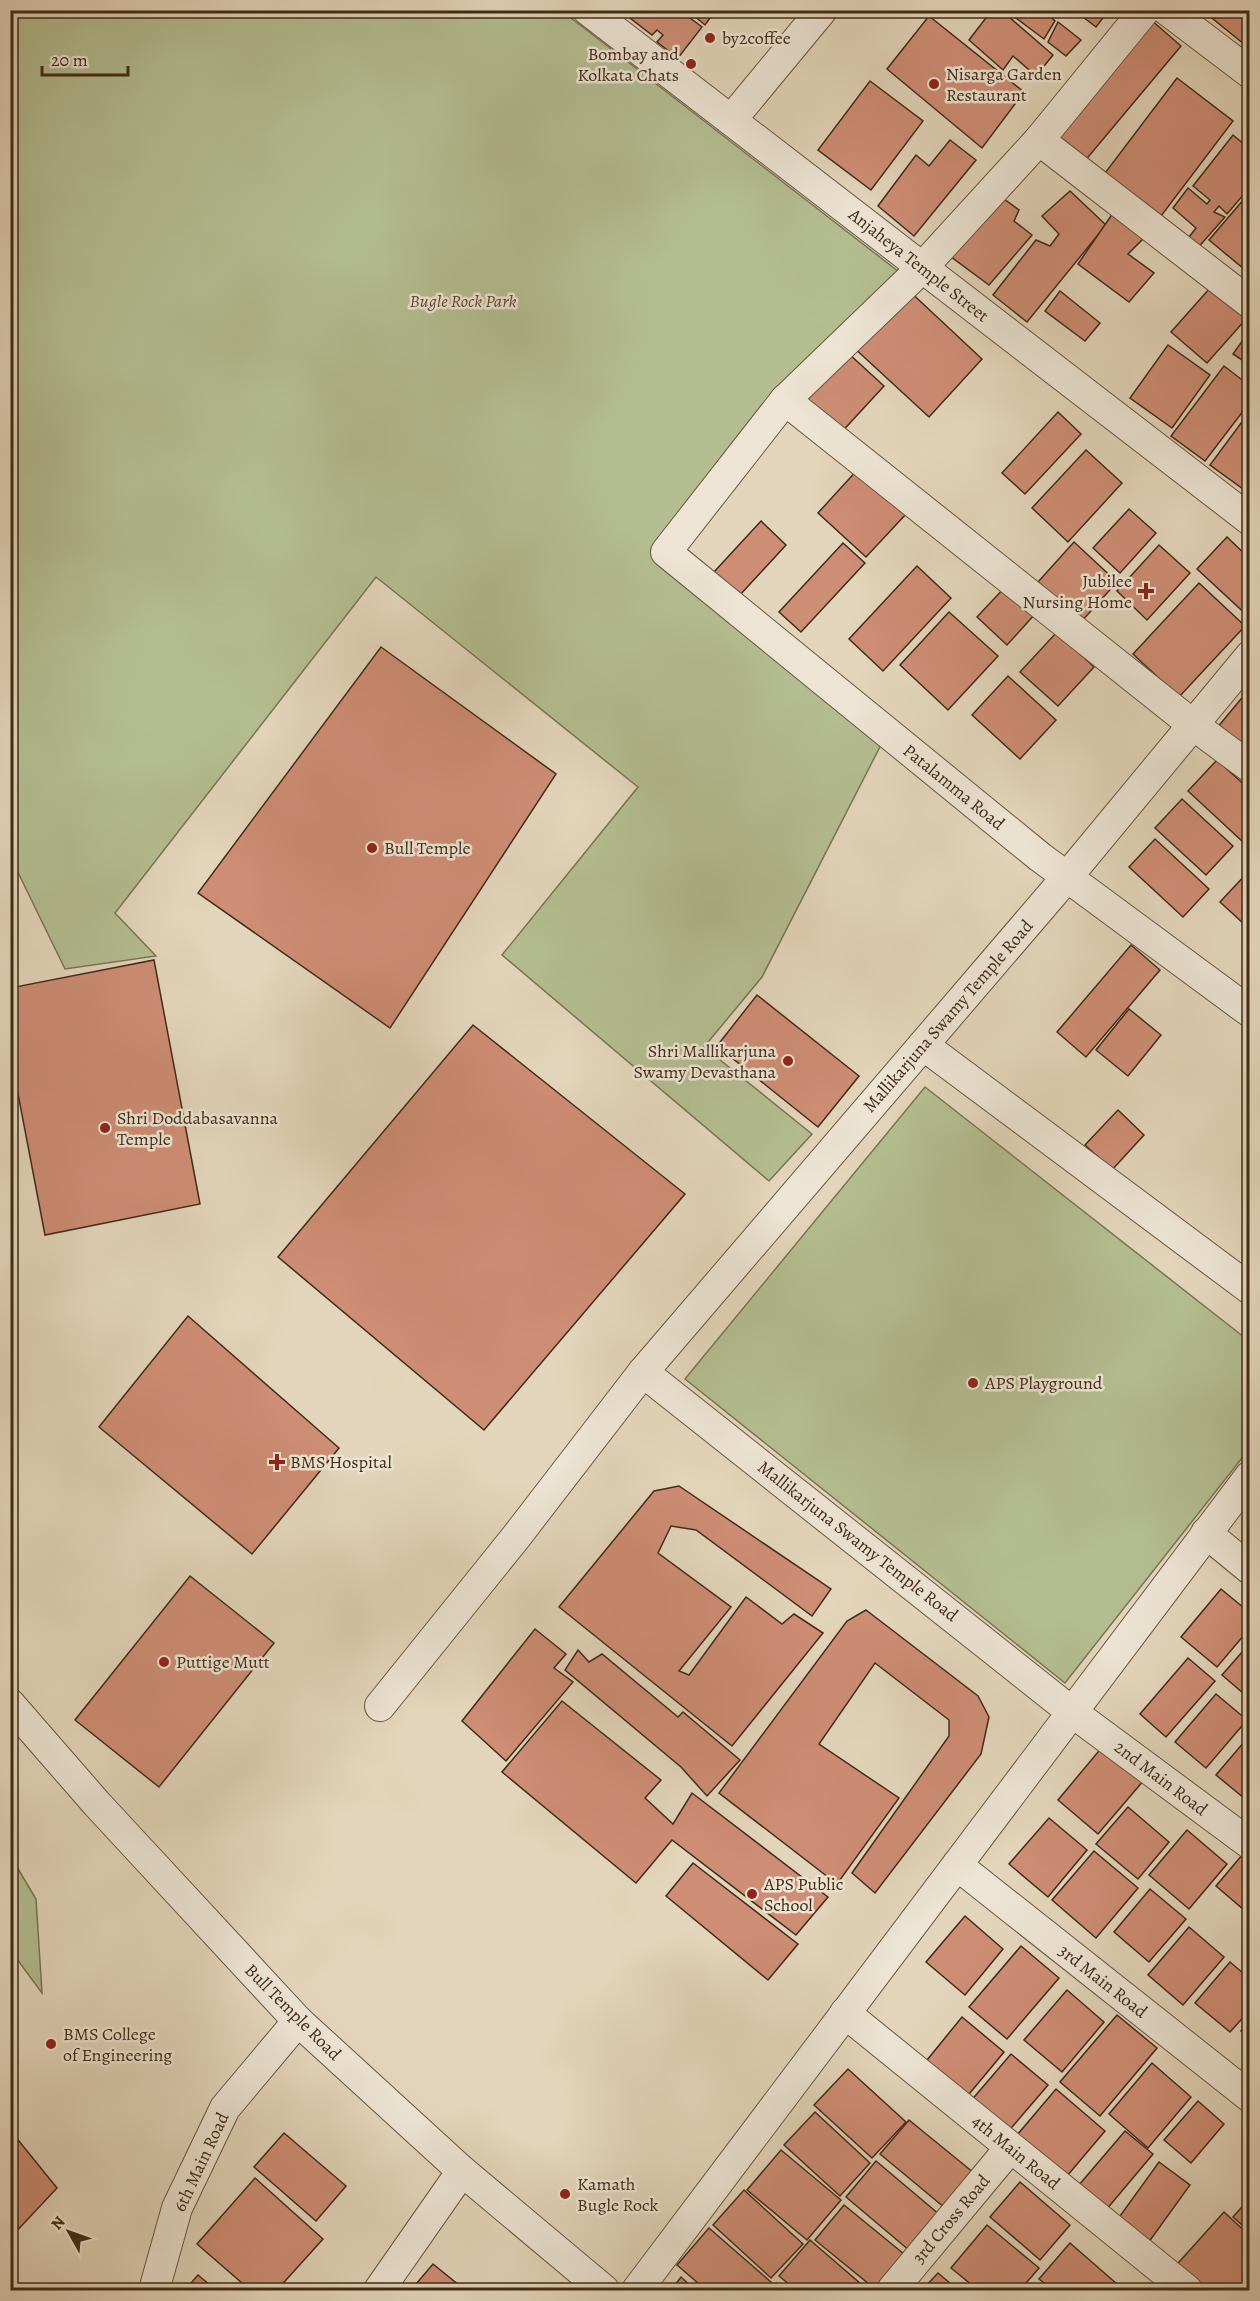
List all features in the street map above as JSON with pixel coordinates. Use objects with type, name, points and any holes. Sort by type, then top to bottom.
[{"type":"street","name":"Anjaheya Temple Street","points":[[588,10],[1250,520]]},
{"type":"street","points":[[731,120],[822,10]]},
{"type":"street","points":[[1145,10],[1039,140],[922,268],[785,400],[1192,724],[1250,767]]},
{"type":"street","points":[[1167,10],[1250,73]]},
{"type":"street","points":[[1039,140],[1250,303]]},
{"type":"street","name":"Patalamma Road","points":[[785,400],[666,552],[1067,877],[1250,1012]]},
{"type":"street","name":"Mallikarjuna Swamy Temple Road","points":[[380,1706],[516,1537],[643,1372],[1067,877],[1250,656]]},
{"type":"street","points":[[923,1045],[1250,1289]]},
{"type":"street","name":"Mallikarjuna Swamy Temple Road","points":[[643,1372],[1072,1712]]},
{"type":"street","points":[[637,2290],[1250,1476]]},
{"type":"street","points":[[1206,1533],[1250,1569]]},
{"type":"street","name":"Bull Temple Road","points":[[10,1704],[97,1804],[298,2020],[462,2171],[604,2290]]},
{"type":"street","name":"2nd Main Road","points":[[1072,1712],[1250,1844]]},
{"type":"street","name":"3rd Main Road","points":[[957,1865],[1250,2097]]},
{"type":"street","name":"4th Main Road","points":[[845,2013],[1010,2148],[1169,2285]]},
{"type":"street","name":"6th Main Road","points":[[156,2290],[177,2208],[225,2109],[298,2020]]},
{"type":"street","name":"3rd Cross Road","points":[[892,2290],[1010,2148]]},
{"type":"street","points":[[379,2290],[462,2171]]},
{"type":"green space","name":"Bugle Rock Park","points":[[11,11],[562,11],[903,275],[655,555],[884,739],[762,977],[704,1047],[812,1134],[769,1181],[502,955],[638,787],[376,577],[115,913],[156,956],[65,969],[11,858]]},
{"type":"green space","points":[[925,1087],[1249,1341],[1249,1449],[1065,1683],[685,1379]]},
{"type":"green space","points":[[11,1857],[36,1899],[42,1993],[11,1951]]},
{"type":"building","points":[[636,10],[715,11],[705,25],[693,15],[690,18],[702,27],[678,58],[657,42],[663,35],[657,30],[652,35],[630,18]]},
{"type":"building","points":[[992,10],[1001,10],[1053,55],[1036,76],[1013,56],[1003,70],[969,40]]},
{"type":"building","points":[[1005,10],[1043,10],[1055,21],[1044,39]]},
{"type":"building","points":[[1074,10],[1109,10],[1096,27]]},
{"type":"building","points":[[1202,10],[1250,10],[1250,49]]},
{"type":"building","points":[[929,16],[1024,92],[982,148],[887,69]]},
{"type":"building","points":[[1150,19],[1181,46],[1084,162],[1055,137]]},
{"type":"building","points":[[1058,22],[1081,40],[1066,56],[1048,42]]},
{"type":"building","points":[[1177,78],[1233,121],[1158,220],[1102,177]]},
{"type":"building","points":[[870,81],[923,121],[871,190],[818,150]]},
{"type":"building","points":[[1233,135],[1246,146],[1250,141],[1250,187],[1227,214],[1219,206],[1214,212],[1225,217],[1196,250],[1186,241],[1196,228],[1173,208],[1188,188],[1207,204],[1210,200],[1193,186]]},
{"type":"building","points":[[950,140],[976,160],[914,236],[878,206],[916,155],[929,166]]},
{"type":"building","points":[[1070,191],[1106,225],[1027,322],[993,295],[1036,240],[1050,246],[1059,234],[1042,216]]},
{"type":"building","points":[[1250,192],[1250,274],[1209,240]]},
{"type":"building","points":[[1000,196],[1019,210],[1014,221],[1032,235],[989,285],[950,256]]},
{"type":"building","points":[[1113,213],[1151,231],[1128,254],[1154,273],[1129,302],[1078,264]]},
{"type":"building","points":[[905,287],[982,359],[929,417],[851,345]]},
{"type":"building","points":[[1210,288],[1246,319],[1207,363],[1171,332]]},
{"type":"building","points":[[1060,291],[1100,323],[1085,341],[1045,311]]},
{"type":"building","points":[[1250,330],[1250,365],[1233,354]]},
{"type":"building","points":[[1168,345],[1210,375],[1172,428],[1130,398]]},
{"type":"building","points":[[848,353],[884,386],[838,436],[802,403]]},
{"type":"building","points":[[1224,366],[1250,386],[1250,402],[1205,461],[1171,436]]},
{"type":"building","points":[[1250,411],[1250,494],[1210,465]]},
{"type":"building","points":[[1058,412],[1081,434],[1025,494],[1002,473]]},
{"type":"building","points":[[1086,450],[1122,483],[1068,542],[1032,508]]},
{"type":"building","points":[[859,468],[907,513],[866,557],[818,513]]},
{"type":"building","points":[[1129,509],[1156,533],[1120,573],[1093,548]]},
{"type":"building","points":[[761,521],[786,545],[739,596],[714,572]]},
{"type":"building","points":[[1227,537],[1250,559],[1250,618],[1197,569]]},
{"type":"building","points":[[1074,542],[1117,582],[1081,622],[1038,582]]},
{"type":"building","points":[[843,543],[865,563],[801,632],[779,612]]},
{"type":"building","points":[[1159,545],[1190,573],[1147,620],[1117,591]]},
{"type":"building","points":[[917,566],[951,598],[883,671],[849,639]]},
{"type":"building","points":[[1199,583],[1245,626],[1179,697],[1133,654]]},
{"type":"building","points":[[1006,586],[1035,614],[1007,645],[977,617]]},
{"type":"building","points":[[949,612],[998,656],[948,710],[900,665]]},
{"type":"building","points":[[1057,632],[1094,667],[1058,706],[1020,672]]},
{"type":"building","points":[[381,647],[556,774],[390,1028],[198,893]]},
{"type":"building","points":[[1008,676],[1056,720],[1020,759],[972,715]]},
{"type":"building","points":[[1250,688],[1250,754],[1217,728]]},
{"type":"building","points":[[1217,760],[1250,790],[1250,835],[1243,842],[1188,791]]},
{"type":"building","points":[[1182,799],[1233,846],[1206,875],[1155,828]]},
{"type":"building","points":[[1155,839],[1209,889],[1183,917],[1129,867]]},
{"type":"building","points":[[1250,870],[1250,918],[1244,924],[1220,902]]},
{"type":"building","points":[[1131,945],[1160,970],[1086,1057],[1057,1032]]},
{"type":"building","name":"Shri Doddabasavanna Temple","points":[[154,960],[200,1204],[45,1235],[10,1052],[10,988]]},
{"type":"building","name":"Shri Mallikarjuna Swamy Devasthana","points":[[757,995],[859,1076],[818,1127],[717,1046]]},
{"type":"building","points":[[1129,1009],[1161,1035],[1128,1076],[1096,1050]]},
{"type":"building","points":[[473,1025],[685,1194],[484,1430],[278,1257]]},
{"type":"building","points":[[1118,1110],[1144,1135],[1112,1170],[1085,1145]]},
{"type":"building","points":[[188,1316],[339,1448],[252,1554],[99,1427]]},
{"type":"building","points":[[679,1486],[831,1589],[812,1616],[696,1530],[671,1526],[658,1553],[731,1607],[679,1671],[689,1675],[746,1597],[782,1624],[794,1614],[823,1633],[732,1746],[559,1607],[654,1491]]},
{"type":"building","points":[[190,1576],[274,1643],[159,1787],[75,1720]]},
{"type":"building","points":[[1221,1589],[1250,1613],[1250,1628],[1217,1667],[1181,1637]]},
{"type":"building","points":[[866,1610],[978,1696],[989,1717],[981,1754],[875,1893],[852,1873],[949,1736],[949,1720],[875,1663],[819,1744],[899,1798],[837,1884],[719,1793],[847,1621]]},
{"type":"building","points":[[535,1629],[566,1654],[554,1668],[573,1682],[506,1761],[462,1721]]},
{"type":"building","points":[[1250,1643],[1250,1699],[1222,1675]]},
{"type":"building","points":[[578,1650],[589,1662],[602,1654],[678,1717],[683,1712],[740,1760],[707,1796],[681,1767],[565,1670]]},
{"type":"building","points":[[1188,1658],[1215,1681],[1166,1737],[1140,1714]]},
{"type":"building","points":[[1216,1694],[1247,1720],[1206,1768],[1175,1742]]},
{"type":"building","points":[[562,1701],[661,1780],[645,1798],[673,1824],[692,1793],[828,1897],[796,1935],[672,1840],[636,1883],[502,1772]]},
{"type":"building","points":[[1250,1735],[1250,1803],[1216,1775]]},
{"type":"building","points":[[1103,1746],[1144,1780],[1098,1834],[1058,1800]]},
{"type":"building","points":[[1128,1807],[1169,1842],[1138,1879],[1096,1844]]},
{"type":"building","points":[[1049,1818],[1087,1850],[1048,1897],[1009,1864]]},
{"type":"building","points":[[1187,1830],[1227,1864],[1189,1909],[1149,1875]]},
{"type":"building","points":[[1094,1851],[1138,1888],[1096,1938],[1052,1900]]},
{"type":"building","points":[[1243,1854],[1250,1859],[1250,1915],[1216,1886]]},
{"type":"building","points":[[693,1863],[798,1944],[768,1980],[666,1896]]},
{"type":"building","points":[[1150,1889],[1186,1919],[1149,1962],[1114,1932]]},
{"type":"building","points":[[965,1916],[1003,1949],[965,1995],[926,1962]]},
{"type":"building","points":[[1189,1927],[1224,1957],[1183,2005],[1148,1975]]},
{"type":"building","points":[[1021,1946],[1059,1978],[1007,2039],[969,2007]]},
{"type":"building","points":[[1230,1962],[1250,1979],[1250,2010],[1230,2032],[1195,2003]]},
{"type":"building","points":[[1067,1990],[1104,2022],[1062,2072],[1024,2040]]},
{"type":"building","points":[[1117,2015],[1157,2048],[1100,2116],[1060,2082]]},
{"type":"building","points":[[962,2017],[1004,2052],[965,2099],[923,2065]]},
{"type":"building","points":[[1250,2021],[1250,2038],[1241,2031]]},
{"type":"building","points":[[1011,2054],[1048,2085],[1007,2133],[970,2102]]},
{"type":"building","points":[[1152,2063],[1191,2097],[1148,2148],[1109,2114]]},
{"type":"building","points":[[848,2069],[906,2122],[872,2158],[814,2105]]},
{"type":"building","points":[[1056,2089],[1105,2131],[1062,2182],[1012,2141]]},
{"type":"building","points":[[1198,2101],[1224,2124],[1191,2163],[1164,2140]]},
{"type":"building","points":[[815,2112],[870,2163],[840,2196],[784,2145]]},
{"type":"building","points":[[909,2120],[974,2173],[945,2208],[880,2154]]},
{"type":"building","points":[[10,2130],[57,2188],[10,2238]]},
{"type":"building","points":[[1125,2131],[1153,2154],[1101,2216],[1073,2192]]},
{"type":"building","points":[[284,2133],[346,2186],[316,2221],[254,2167]]},
{"type":"building","points":[[781,2150],[841,2200],[807,2240],[747,2190]]},
{"type":"building","points":[[876,2161],[940,2215],[910,2251],[846,2197]]},
{"type":"building","points":[[1159,2162],[1190,2185],[1146,2246],[1115,2223]]},
{"type":"building","points":[[255,2178],[323,2239],[277,2290],[250,2290],[197,2244]]},
{"type":"building","points":[[1020,2182],[1070,2225],[1040,2260],[990,2217]]},
{"type":"building","points":[[744,2190],[803,2244],[771,2278],[713,2225]]},
{"type":"building","points":[[1250,2198],[1250,2232],[1233,2217]]},
{"type":"building","points":[[844,2205],[904,2254],[875,2289],[815,2240]]},
{"type":"building","points":[[1224,2212],[1250,2236],[1250,2276],[1236,2290],[1193,2290],[1171,2271]]},
{"type":"building","points":[[987,2225],[1039,2268],[1020,2290],[978,2290],[951,2268]]},
{"type":"building","points":[[709,2228],[772,2283],[765,2290],[706,2290],[677,2265]]},
{"type":"building","points":[[810,2240],[868,2290],[796,2290],[779,2276]]},
{"type":"building","points":[[1070,2243],[1117,2284],[1111,2290],[1053,2290],[1039,2279]]},
{"type":"building","points":[[433,2264],[465,2290],[411,2290]]},
{"type":"building","points":[[938,2273],[958,2290],[922,2290]]},
{"type":"building","points":[[198,2275],[216,2290],[185,2290]]},
{"type":"building","points":[[681,2277],[695,2290],[671,2290]]},
{"type":"building","points":[[777,2283],[786,2290],[770,2290]]},
{"type":"place","name":"by2coffee","points":[[710,38]]},
{"type":"place","name":"Bombay and Kolkata Chats","points":[[691,64]]},
{"type":"place","name":"Nisarga Garden Restaurant","points":[[934,84]]},
{"type":"place","name":"Jubilee Nursing Home","points":[[1146,591]]},
{"type":"place","name":"Bull Temple","points":[[372,848]]},
{"type":"place","name":"Shri Mallikarjuna Swamy Devasthana","points":[[788,1061]]},
{"type":"place","name":"Shri Doddabasavanna Temple","points":[[105,1128]]},
{"type":"place","name":"APS Playground","points":[[973,1383]]},
{"type":"place","name":"BMS Hospital","points":[[277,1462]]},
{"type":"place","name":"Puttige Mutt","points":[[164,1662]]},
{"type":"place","name":"APS Public School","points":[[752,1894]]},
{"type":"place","name":"BMS College of Engineering","points":[[51,2044]]},
{"type":"place","name":"Kamath Bugle Rock","points":[[565,2194]]}]
